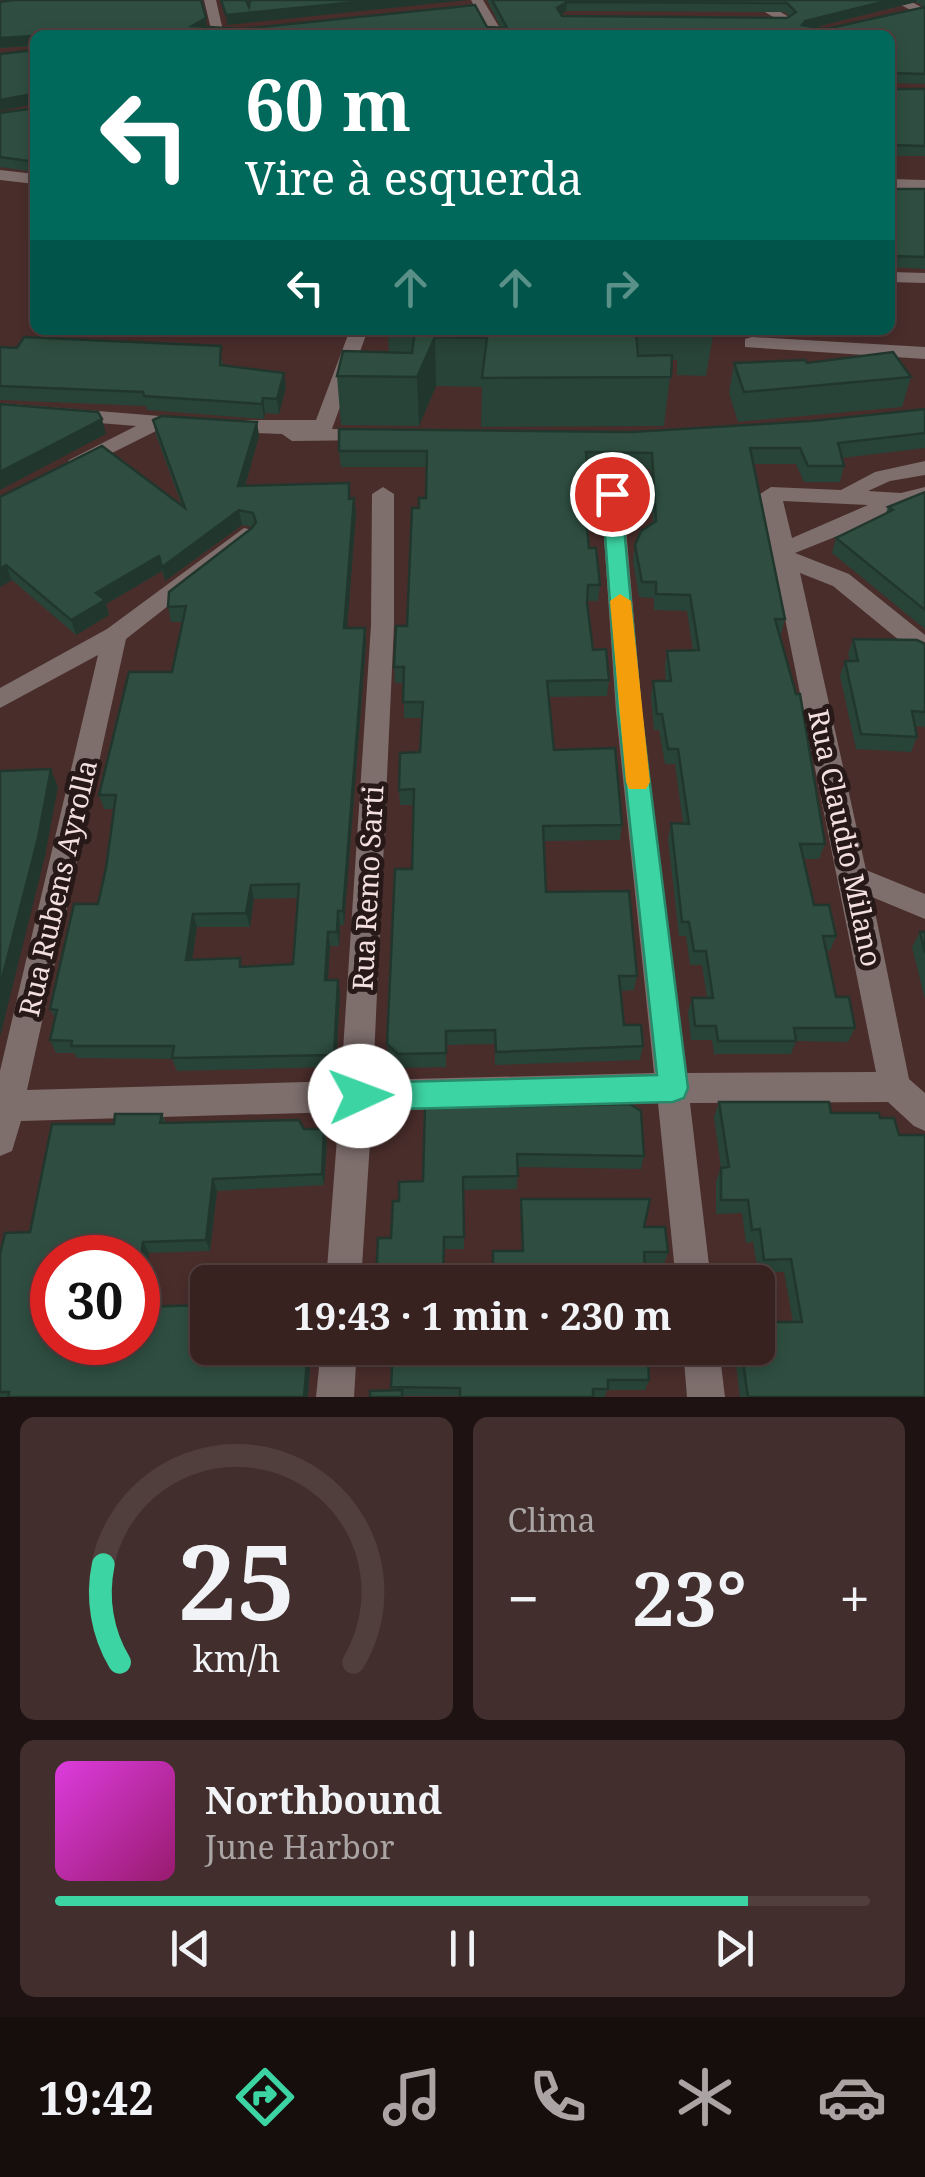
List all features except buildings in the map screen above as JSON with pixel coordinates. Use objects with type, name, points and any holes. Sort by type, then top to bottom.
[{"type":"street","points":[[210,0],[218,30]]},
{"type":"street","points":[[751,0],[810,30]]},
{"type":"street","points":[[898,0],[921,12]]},
{"type":"street","points":[[475,5],[493,30]]},
{"type":"street","points":[[888,17],[921,12]]},
{"type":"street","points":[[748,20],[785,20]]},
{"type":"street","points":[[0,175],[30,179]]},
{"type":"street","points":[[895,184],[925,184]]},
{"type":"street","points":[[895,277],[925,278]]},
{"type":"street","points":[[0,409],[269,429],[324,426],[358,335]]},
{"type":"street","points":[[752,343],[925,353]]},
{"type":"street","points":[[60,473],[160,422]]},
{"type":"street","points":[[292,435],[385,436]]},
{"type":"street","points":[[846,497],[863,482],[879,476],[925,468]]},
{"type":"street","name":"Rua Remo Sarti","points":[[345,1265],[360,1096],[369,846],[386,575],[382,494]]},
{"type":"street","points":[[612,494],[629,712],[692,1265]]},
{"type":"street","name":"Rua Claudio Milano","points":[[895,1086],[854,877],[770,494],[898,499],[925,494]]},
{"type":"street","name":"Rua Claudio Milano","points":[[783,554],[898,499]]},
{"type":"street","points":[[0,700],[114,635],[244,535]]},
{"type":"street","points":[[783,554],[841,580],[925,648]]},
{"type":"street","name":"Rua Rubens Ayrolla","points":[[0,1140],[4,1106],[114,635]]},
{"type":"street","points":[[854,877],[925,907]]},
{"type":"street","points":[[4,1106],[895,1086],[925,1115]]},
{"type":"street","points":[[335,1397],[338,1365]]},
{"type":"street","points":[[703,1365],[706,1397]]},
{"type":"slow traffic","points":[[620,601],[638,782]]},
{"type":"route","points":[[360,1096],[673,1088],[629,712],[612,494]]}]
